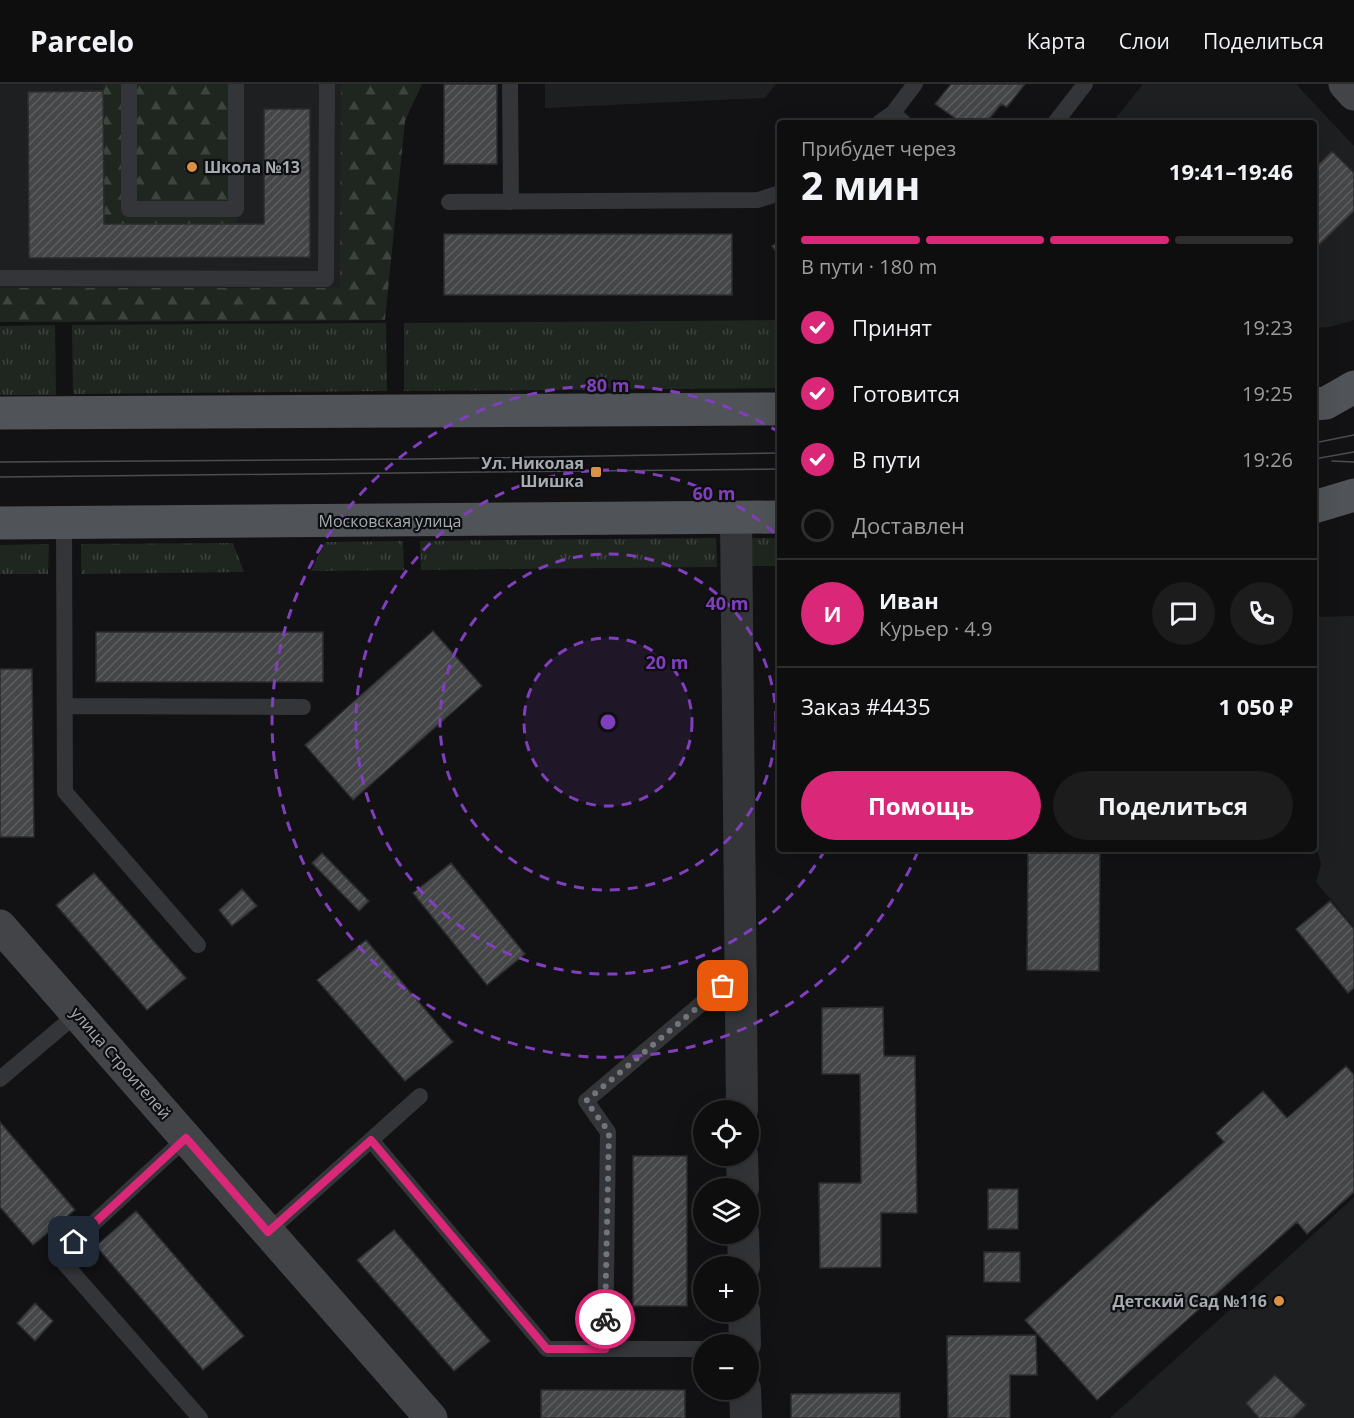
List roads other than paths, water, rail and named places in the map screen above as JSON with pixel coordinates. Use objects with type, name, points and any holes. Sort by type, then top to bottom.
[{"type":"main road","points":[[1317,404],[1326,403],[1354,387]]},
{"type":"main road","points":[[0,413],[777,409]]},
{"type":"main road","points":[[1317,506],[1354,495]]},
{"type":"main road","name":"Московская улица","points":[[0,523],[777,518]]},
{"type":"street","points":[[1345,84],[1354,94]]},
{"type":"street","points":[[736,518],[742,1100]]},
{"type":"street","name":"улица Строителей","points":[[0,926],[431,1418]]},
{"type":"street","points":[[745,1400],[746,1418]]},
{"type":"lane","points":[[129,84],[129,209],[236,209],[236,84]]},
{"type":"lane","points":[[0,278],[326,279],[327,84]]},
{"type":"lane","points":[[510,84],[511,202]]},
{"type":"lane","points":[[892,120],[915,84]]},
{"type":"lane","points":[[1057,120],[1085,84]]},
{"type":"lane","points":[[449,202],[758,200],[777,194]]},
{"type":"lane","points":[[64,524],[65,792],[198,945]]},
{"type":"lane","points":[[65,706],[303,706]]},
{"type":"lane","points":[[605,1349],[609,1132],[586,1101],[740,971]]},
{"type":"lane","points":[[0,1079],[77,1014]]},
{"type":"lane","points":[[268,1232],[420,1096]]},
{"type":"lane","points":[[186,1138],[58,1256],[200,1418]]},
{"type":"lane","points":[[371,1140],[547,1349],[693,1349]]},
{"type":"tram line","points":[[1317,442],[1354,435]]},
{"type":"tram line","points":[[1317,458],[1354,452]]},
{"type":"tram line","points":[[0,462],[417,459],[777,453]]},
{"type":"tram line","points":[[1332,461],[1354,462]]},
{"type":"tram line","points":[[0,477],[777,469]]},
{"type":"place","name":"Школа №13","points":[[192,167]]},
{"type":"place","name":"Ул. Николая Шишка","points":[[596,472]]},
{"type":"place","name":"Детский Сад №116","points":[[1279,1301]]}]
